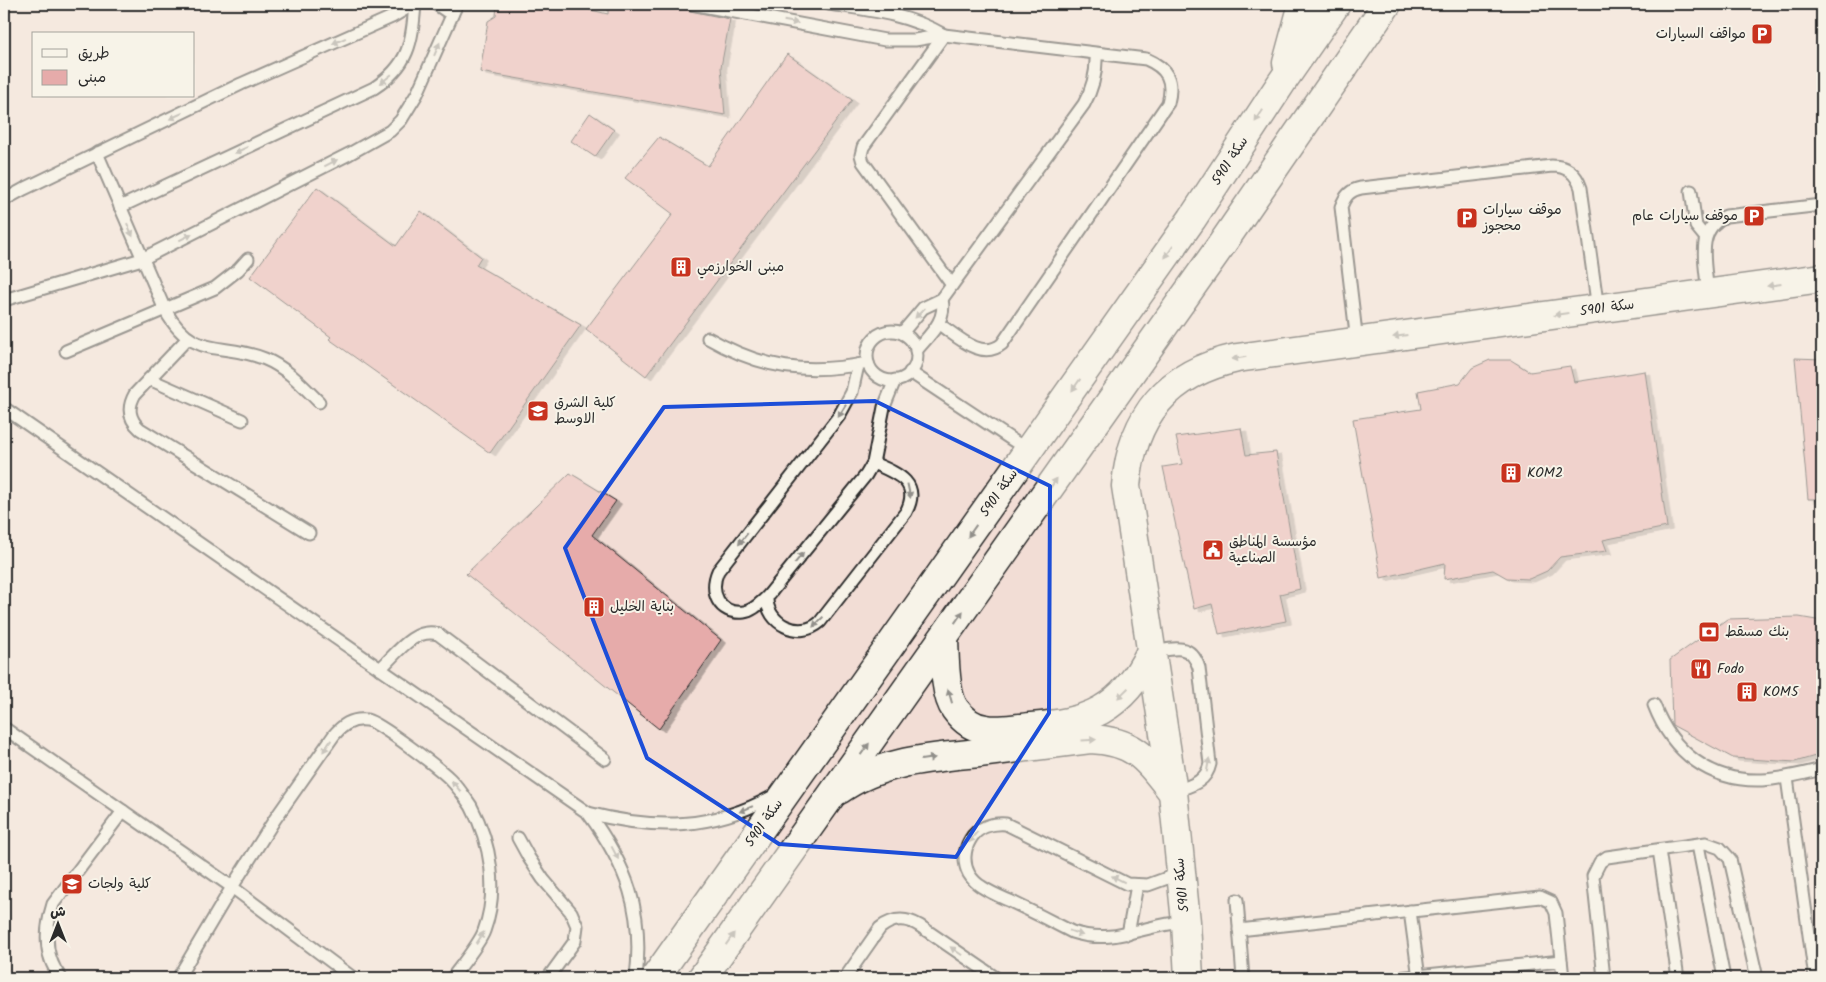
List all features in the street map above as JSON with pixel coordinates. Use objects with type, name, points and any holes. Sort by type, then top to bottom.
[{"type":"street","points":[[1282,82],[1303,4]]},
{"type":"street","name":"سكة 5901","points":[[655,978],[1029,452],[1192,219],[1336,4]]},
{"type":"street","points":[[702,978],[944,639],[1387,6]]},
{"type":"street","name":"سكة 5901","points":[[1190,978],[1172,792],[1126,486],[1128,465],[1133,446],[1140,427],[1151,409],[1180,380],[1217,362],[1237,358],[1822,278]]},
{"type":"street","points":[[944,639],[948,694],[962,718],[973,726],[985,730],[1067,723],[1085,717],[1102,709],[1131,685],[1142,670],[1150,653]]},
{"type":"street","points":[[833,793],[848,783],[906,762],[1090,739],[1123,744],[1138,752],[1151,764],[1172,792]]},
{"type":"lane","points":[[4,200],[96,153],[242,84],[392,18],[415,4]]},
{"type":"lane","points":[[120,207],[374,88],[386,80],[400,65],[410,46],[415,4]]},
{"type":"lane","points":[[436,4],[452,15]]},
{"type":"lane","points":[[4,300],[17,298],[142,258],[349,154],[390,131],[401,120],[418,94],[457,4]]},
{"type":"lane","points":[[692,4],[885,40],[915,40],[944,35],[1146,59],[1156,63],[1164,71],[1170,81],[1171,92],[1168,103],[1002,344],[996,348],[982,351],[939,324]]},
{"type":"lane","points":[[829,4],[900,16],[930,27],[944,35]]},
{"type":"lane","points":[[944,35],[863,147],[861,155],[863,162],[952,285]]},
{"type":"lane","points":[[902,333],[923,308],[942,299],[1084,104],[1095,80],[1096,54]]},
{"type":"lane","points":[[96,153],[171,320],[188,338],[210,348],[236,351],[267,360],[294,377],[319,402]]},
{"type":"lane","points":[[1357,342],[1342,207],[1348,194],[1362,188],[1552,166],[1560,166],[1567,169],[1574,174],[1582,188],[1598,309]]},
{"type":"lane","points":[[1691,191],[1696,226],[1705,237]]},
{"type":"lane","points":[[1708,294],[1704,245],[1708,230],[1713,224],[1726,216],[1822,205]]},
{"type":"lane","points":[[66,351],[215,288],[238,270],[248,258]]},
{"type":"lane","points":[[708,338],[745,357],[785,368],[827,370],[863,364],[878,377],[895,380],[903,378],[910,372],[914,366],[916,351],[939,324],[943,312],[942,299]]},
{"type":"lane","points":[[895,380],[886,400],[880,421],[873,463],[866,475],[767,597],[754,608],[744,612],[734,612],[724,608],[717,600],[714,591],[714,581],[718,571],[839,416],[852,392],[872,340],[886,332],[902,333],[908,338],[916,351]]},
{"type":"lane","points":[[188,338],[135,394],[129,409],[130,417],[140,429],[310,532]]},
{"type":"lane","points":[[910,372],[1029,452]]},
{"type":"lane","points":[[149,379],[242,420]]},
{"type":"lane","points":[[4,408],[588,813],[607,838],[622,866],[632,895],[638,926],[639,957],[636,978]]},
{"type":"lane","points":[[767,597],[767,606],[770,613],[775,620],[782,624],[804,630],[810,629],[820,622],[906,512],[910,504],[909,486],[904,479],[873,463]]},
{"type":"lane","points":[[380,669],[417,635],[431,632],[438,634],[605,759]]},
{"type":"lane","points":[[1150,653],[1182,648],[1191,652],[1200,668],[1210,764],[1209,770],[1201,781],[1172,792]]},
{"type":"lane","points":[[1654,705],[1667,733],[1688,756],[1715,772],[1746,780],[1787,778],[1822,769]]},
{"type":"lane","points":[[178,978],[275,819],[340,728],[357,720],[375,723],[450,779],[471,807],[485,840],[491,872],[488,918],[484,933],[458,976]]},
{"type":"lane","points":[[4,728],[232,887],[352,978]]},
{"type":"lane","points":[[1787,778],[1815,978]]},
{"type":"lane","points":[[588,813],[617,820],[647,824],[707,821],[736,813],[764,802],[790,787]]},
{"type":"lane","points":[[61,978],[50,959],[47,940],[48,922],[53,904],[123,811]]},
{"type":"lane","points":[[1181,874],[1148,885],[1127,884],[1006,824],[996,823],[986,826],[971,837],[967,846],[966,865],[969,874],[982,888],[1072,932],[1105,938],[1128,934],[1156,925],[1186,922]]},
{"type":"lane","points":[[518,838],[543,879],[575,918],[577,926],[575,941],[548,978]]},
{"type":"lane","points":[[1604,978],[1592,876],[1600,862],[1607,857],[1706,843],[1720,848],[1730,859],[1757,978]]},
{"type":"lane","points":[[1698,845],[1724,978]]},
{"type":"lane","points":[[1660,850],[1678,978]]},
{"type":"lane","points":[[1128,934],[1137,885]]},
{"type":"lane","points":[[1239,930],[1534,898],[1546,899],[1551,902],[1556,913],[1563,978]]},
{"type":"lane","points":[[1237,900],[1243,978]]},
{"type":"lane","points":[[1410,911],[1419,977]]},
{"type":"lane","points":[[845,978],[880,928],[895,920],[904,919],[920,926],[996,978]]},
{"type":"lane","points":[[1398,978],[1562,960]]},
{"type":"highlighted area","points":[[875,401],[1050,486],[1049,713],[956,857],[779,844],[647,758],[565,548],[664,407]]},
{"type":"shaded area","points":[[4,4],[1822,4],[1822,978],[4,978]]},
{"type":"building","points":[[497,4],[565,4],[608,14],[608,4],[685,4],[690,11],[730,19],[721,67],[725,115],[480,72],[488,21],[496,16]]},
{"type":"building","name":"مبنى الخوارزمي","points":[[787,54],[852,100],[646,376],[586,329],[673,214],[625,178],[659,137],[708,166]]},
{"type":"building","points":[[590,113],[614,130],[595,157],[571,141]]},
{"type":"building","points":[[317,187],[396,246],[421,211],[481,257],[476,265],[581,325],[490,453],[329,339],[331,337],[250,277]]},
{"type":"building","points":[[1795,358],[1822,359],[1822,499],[1808,499]]},
{"type":"building","name":"KOM2","points":[[1490,360],[1511,360],[1530,372],[1570,366],[1574,382],[1645,371],[1667,527],[1603,540],[1607,551],[1560,557],[1547,571],[1529,579],[1507,578],[1493,570],[1444,579],[1445,563],[1381,578],[1353,419],[1421,409],[1418,391],[1460,383],[1472,368]]},
{"type":"building","points":[[1241,428],[1246,455],[1276,452],[1300,589],[1280,594],[1286,621],[1219,634],[1212,604],[1194,609],[1163,467],[1182,464],[1176,437]]},
{"type":"building","name":"بناية الخليل","points":[[570,473],[616,501],[592,535],[721,640],[659,729],[466,574]]},
{"type":"building","name":"KOM5","points":[[1799,617],[1822,621],[1822,754],[1795,762],[1733,758],[1672,725],[1670,660],[1727,619]]},
{"type":"place","name":"مواقف السيارات","points":[[1762,34]]},
{"type":"place","name":"موقف سيارات عام","points":[[1754,216]]},
{"type":"place","name":"موقف سيارات محجوز","points":[[1467,218]]},
{"type":"place","name":"مبنى الخوارزمي","points":[[681,267]]},
{"type":"place","name":"كلية الشرق الاوسط","points":[[538,411]]},
{"type":"place","name":"KOM2","points":[[1511,473]]},
{"type":"place","name":"مؤسسة المناطق الصناعية","points":[[1213,550]]},
{"type":"place","name":"بناية الخليل","points":[[594,607]]},
{"type":"place","name":"بنك مسقط","points":[[1709,632]]},
{"type":"place","name":"Fodo","points":[[1701,669]]},
{"type":"place","name":"KOM5","points":[[1747,692]]},
{"type":"place","name":"كلية ولجات","points":[[72,884]]}]
